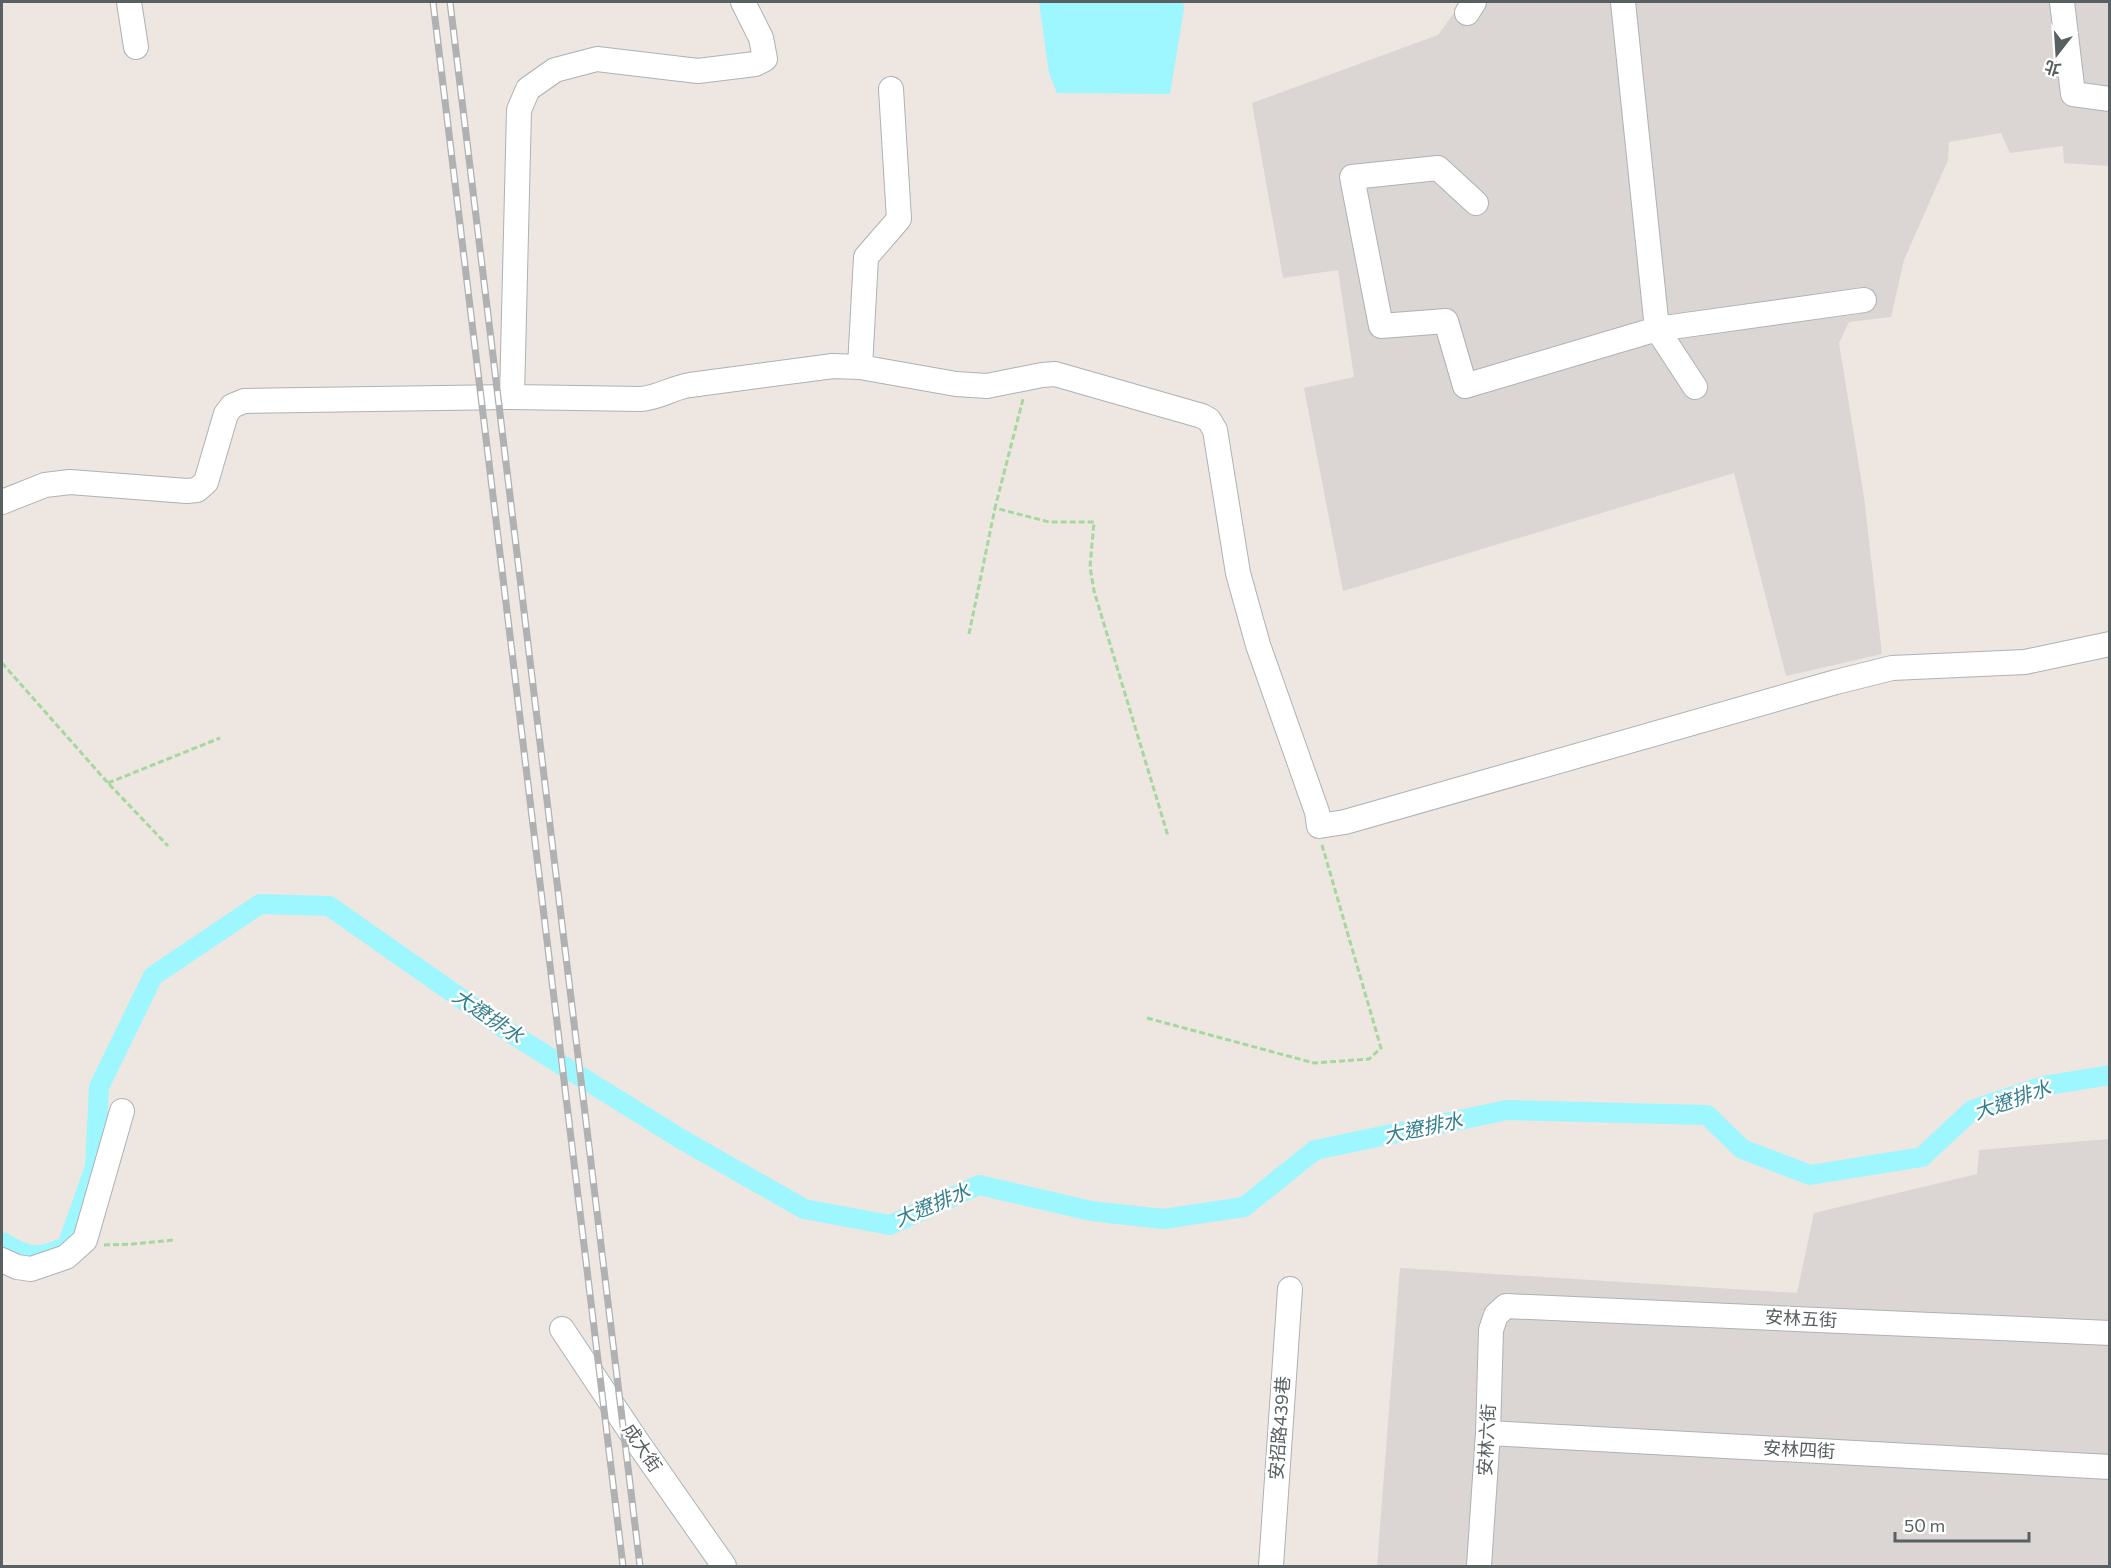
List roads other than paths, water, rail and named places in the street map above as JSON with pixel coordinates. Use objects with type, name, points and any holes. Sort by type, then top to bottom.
[{"type":"street","points":[[129,2],[136,46]]},
{"type":"street","points":[[512,397],[519,110],[528,88],[555,70],[597,59],[698,71],[755,64],[765,59],[761,38],[743,2]]},
{"type":"street","points":[[1623,2],[1657,329],[1695,387]]},
{"type":"street","points":[[2062,2],[2073,94],[2109,99]]},
{"type":"street","points":[[860,367],[866,257],[899,219],[891,88]]},
{"type":"street","points":[[1476,204],[1438,168],[1352,177],[1381,326],[1446,321],[1465,386],[1657,329],[1864,300]]},
{"type":"street","points":[[2,502],[45,484],[70,482],[197,490],[206,482],[226,414],[232,406],[244,401],[512,397],[641,399],[659,397],[676,387],[833,366],[860,367],[956,384],[987,386],[1056,374],[1202,416],[1209,420],[1215,430],[1238,573],[1258,645],[1320,826],[1345,822],[1892,668],[2025,662],[2109,644]]},
{"type":"street","points":[[2,1260],[17,1267],[31,1269],[66,1257],[85,1240],[122,1111]]},
{"type":"street","name":"安招路439巷","points":[[1271,1566],[1290,1289]]},
{"type":"street","name":"安林五街","points":[[1496,1315],[1506,1306],[2109,1333]]},
{"type":"street","name":"安林六街","points":[[1479,1566],[1488,1433],[1491,1330],[1496,1315]]},
{"type":"street","name":"成大街","points":[[562,1329],[724,1566]]},
{"type":"street","name":"安林四街","points":[[1488,1433],[2109,1467]]},
{"type":"water","points":[[1039,2],[1183,2],[1184,9],[1170,94],[1057,93],[1049,73]]},
{"type":"waterway","name":"大遼排水","points":[[2,1242],[19,1251],[34,1255],[48,1254],[67,1246],[95,1167],[99,1087],[153,976],[260,904],[329,906],[512,1034],[681,1139],[804,1209],[890,1225],[979,1185],[1091,1211],[1163,1219],[1244,1207],[1315,1150],[1507,1110],[1707,1115],[1742,1149],[1810,1175],[1922,1157],[1972,1110],[2043,1086],[2110,1075]]},
{"type":"railway","points":[[433,2],[623,1566]]},
{"type":"railway","points":[[450,2],[640,1566]]}]
